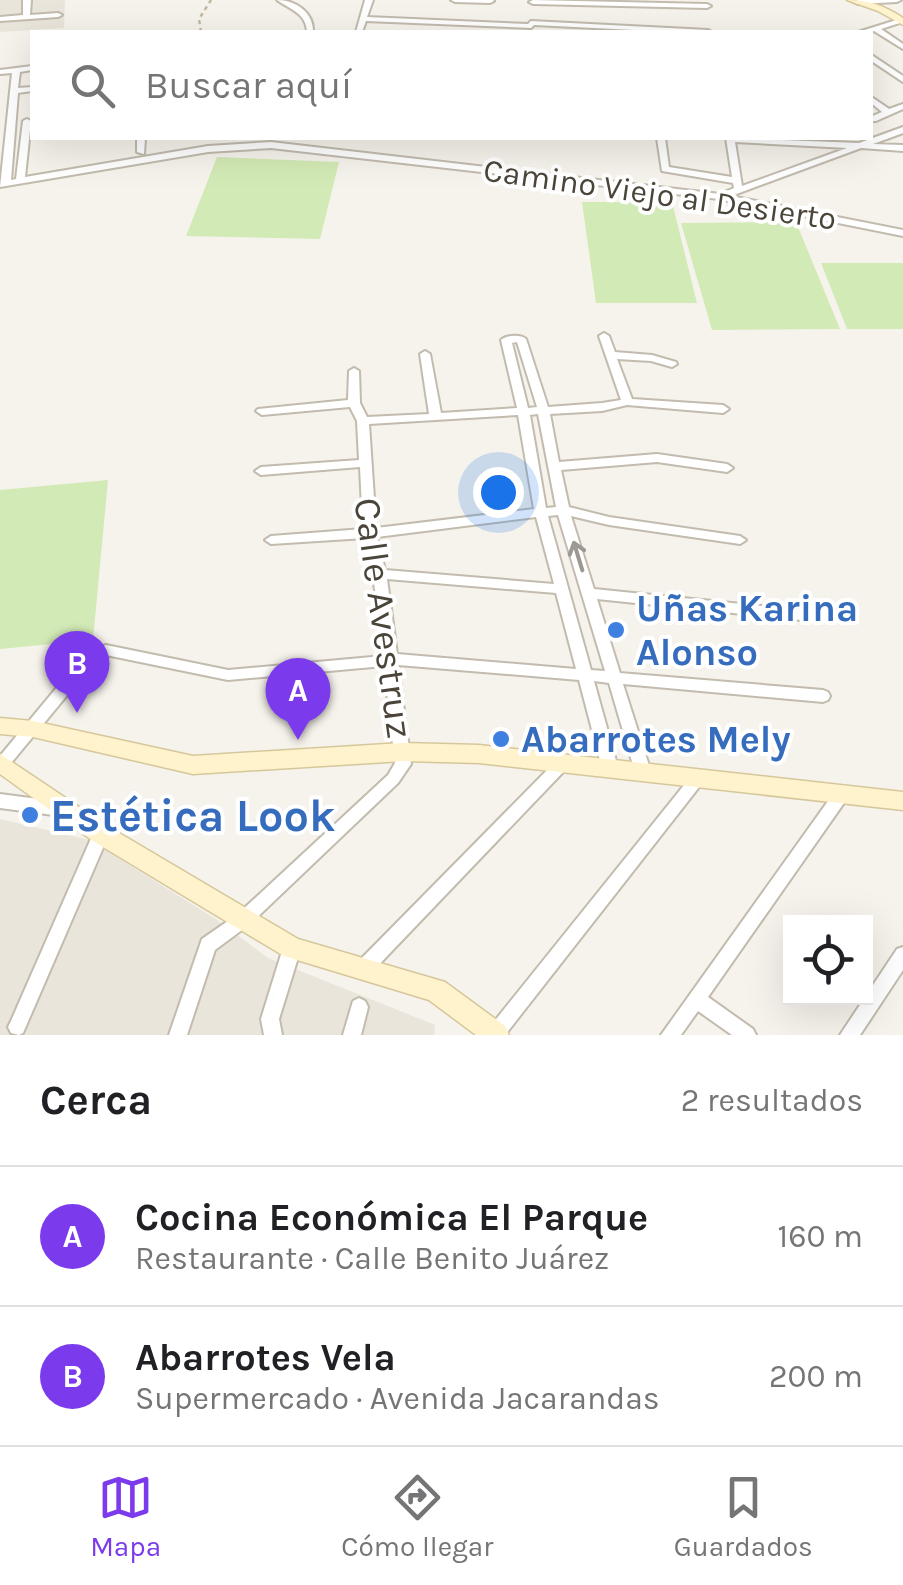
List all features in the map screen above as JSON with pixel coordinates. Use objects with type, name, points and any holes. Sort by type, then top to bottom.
[{"type":"street","points":[[26,17],[28,0]]},
{"type":"street","points":[[281,0],[307,14],[312,22],[310,30]]},
{"type":"street","points":[[360,30],[369,0]]},
{"type":"street","points":[[455,0],[490,1]]},
{"type":"street","points":[[855,1],[896,0]]},
{"type":"street","points":[[531,27],[534,1],[660,6],[706,3],[710,30]]},
{"type":"street","points":[[855,1],[882,9],[902,21]]},
{"type":"street","points":[[0,19],[58,15]]},
{"type":"street","points":[[364,18],[686,30]]},
{"type":"street","points":[[868,30],[902,21]]},
{"type":"street","points":[[875,28],[903,46]]},
{"type":"street","points":[[873,58],[898,72],[903,80]]},
{"type":"street","points":[[0,72],[30,68]]},
{"type":"street","points":[[3,183],[14,122],[16,71]]},
{"type":"street","points":[[16,91],[30,89]]},
{"type":"street","points":[[873,100],[888,112]]},
{"type":"street","points":[[873,119],[903,106]]},
{"type":"street","points":[[14,122],[30,121],[20,180]]},
{"type":"street","points":[[873,137],[903,130]]},
{"type":"street","points":[[140,152],[141,140]]},
{"type":"street","points":[[207,140],[208,150]]},
{"type":"street","points":[[325,140],[327,149]]},
{"type":"street","points":[[662,140],[665,168],[738,185]]},
{"type":"street","points":[[730,140],[738,185]]},
{"type":"street","points":[[815,140],[903,148]]},
{"type":"street","points":[[719,196],[738,185],[858,141]]},
{"type":"street","name":"Camino Viejo al Desierto","points":[[3,183],[246,144],[327,149],[719,196],[903,233]]},
{"type":"street","points":[[604,336],[627,402]]},
{"type":"street","points":[[610,768],[541,512],[524,410],[506,340],[511,337],[521,339],[543,409],[564,510],[643,772]]},
{"type":"street","points":[[425,354],[435,414]]},
{"type":"street","points":[[612,355],[672,364]]},
{"type":"street","name":"Calle Avestruz","points":[[178,1035],[208,945],[244,920],[393,779],[403,764],[380,574],[370,533],[364,421],[354,403],[354,371]]},
{"type":"street","points":[[364,421],[602,407],[627,402],[723,409]]},
{"type":"street","points":[[262,410],[354,403]]},
{"type":"street","points":[[556,466],[656,458],[727,468]]},
{"type":"street","points":[[260,470],[365,463]]},
{"type":"street","points":[[271,540],[370,533],[564,510],[609,521],[740,540]]},
{"type":"street","points":[[380,574],[562,590]]},
{"type":"street","points":[[589,593],[811,616]]},
{"type":"street","points":[[698,778],[495,1034],[436,990],[292,948],[101,834],[1,763],[92,655],[106,650],[228,676],[390,660],[824,696]]},
{"type":"street","points":[[0,726],[33,729],[193,766],[403,752],[564,763],[903,801]]},
{"type":"street","points":[[362,969],[564,763]]},
{"type":"street","points":[[670,1035],[841,795]]},
{"type":"street","points":[[0,800],[63,809]]},
{"type":"street","points":[[18,1027],[101,834]]},
{"type":"street","points":[[273,1035],[270,1019],[292,948]]},
{"type":"street","points":[[848,1035],[903,955]]},
{"type":"street","points":[[698,1000],[747,1035]]},
{"type":"street","points":[[352,1035],[358,1007]]},
{"type":"path","points":[[201,30],[200,19],[211,0]]},
{"type":"shaded area","points":[[0,0],[65,0],[64,28],[0,32]]},
{"type":"shaded area","points":[[0,819],[89,840],[214,918],[268,958],[435,1025],[434,1035],[0,1035]]},
{"type":"green space","points":[[217,157],[339,162],[320,239],[186,236]]},
{"type":"green space","points":[[582,202],[672,202],[697,303],[596,303]]},
{"type":"green space","points":[[796,222],[840,329],[712,330],[681,223]]},
{"type":"green space","points":[[821,263],[903,263],[903,329],[847,329]]},
{"type":"green space","points":[[108,480],[93,640],[0,649],[0,490]]},
{"type":"place","name":"Uñas Karina Alonso","points":[[616,630]]},
{"type":"place","name":"Abarrotes Vela","points":[[77,713]]},
{"type":"place","name":"Abarrotes Mely","points":[[501,739]]},
{"type":"place","name":"Cocina Económica El Parque","points":[[298,740]]},
{"type":"place","name":"Estética Look","points":[[30,815]]}]
